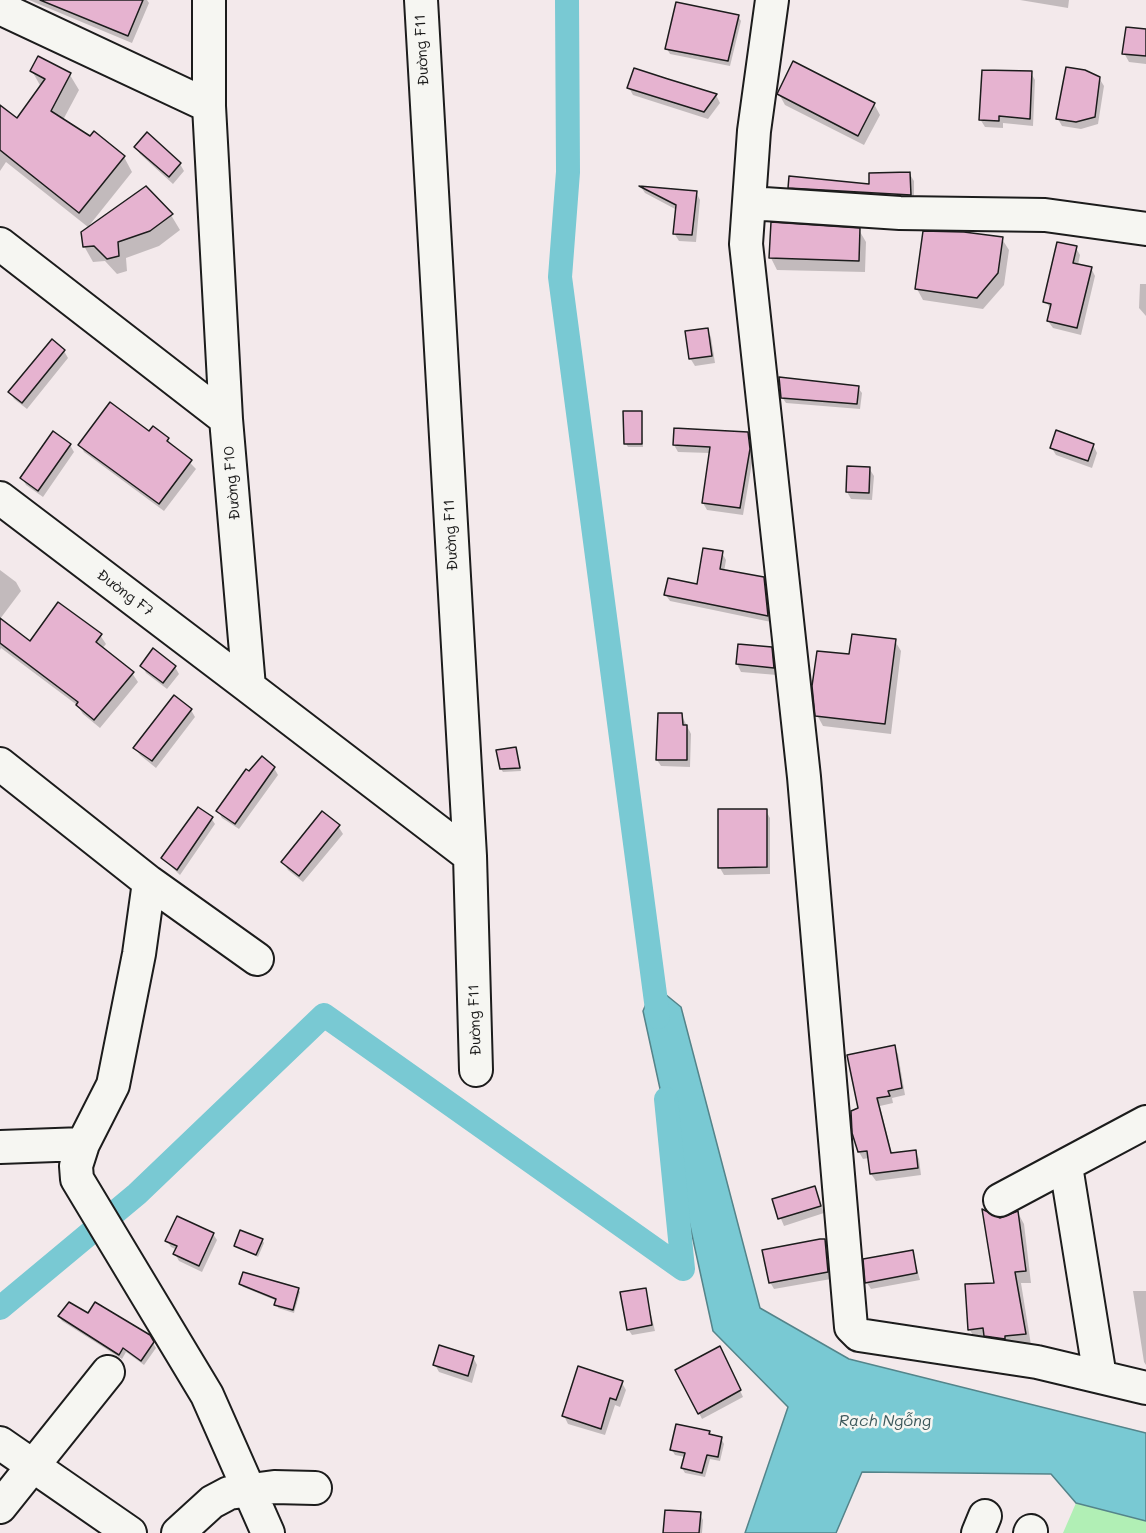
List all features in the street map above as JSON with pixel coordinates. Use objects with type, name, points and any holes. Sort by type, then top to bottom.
[{"type":"street","name":"Đường F10","points":[[209,0],[209,106],[226,419],[249,687]]},
{"type":"street","points":[[772,0],[754,131],[746,244],[804,777],[851,1327],[855,1333],[860,1335],[1037,1362],[1146,1388]]},
{"type":"street","name":"Đường F11","points":[[415,2],[470,856],[476,1070]]},
{"type":"street","points":[[0,8],[209,106]]},
{"type":"street","points":[[748,203],[900,213],[1045,215],[1146,229]]},
{"type":"street","points":[[0,244],[226,419]]},
{"type":"street","name":"Đường F7","points":[[0,498],[249,687]]},
{"type":"street","points":[[249,687],[470,856]]},
{"type":"street","points":[[0,764],[149,882],[257,959]]},
{"type":"street","points":[[149,882],[139,954],[113,1085],[83,1144],[76,1166],[77,1179],[207,1395],[268,1533]]},
{"type":"street","points":[[1000,1200],[1146,1122]]},
{"type":"street","points":[[0,1147],[83,1144]]},
{"type":"street","points":[[1066,1166],[1100,1377]]},
{"type":"street","points":[[0,1507],[108,1372]]},
{"type":"street","points":[[0,1443],[130,1533]]},
{"type":"street","points":[[178,1533],[212,1502],[229,1493],[248,1490],[315,1488]]},
{"type":"green space","points":[[1076,1503],[1146,1521],[1146,1533],[1063,1533]]},
{"type":"water","name":"Rạch Ngỗng","points":[[654,985],[681,1007],[760,1308],[849,1359],[1146,1433],[1146,1521],[1076,1503],[1051,1474],[862,1472],[836,1533],[745,1533],[788,1407],[713,1331],[643,1011]]},
{"type":"building","points":[[40,0],[143,0],[128,36]]},
{"type":"building","points":[[676,2],[739,15],[728,61],[665,49]]},
{"type":"building","points":[[1126,27],[1146,29],[1146,56],[1122,54]]},
{"type":"building","points":[[38,56],[71,73],[51,111],[90,136],[94,131],[125,156],[79,213],[0,150],[0,105],[17,118],[45,79],[30,71]]},
{"type":"building","points":[[793,61],[875,103],[858,136],[777,94]]},
{"type":"building","points":[[1066,67],[1085,70],[1100,77],[1095,117],[1076,122],[1056,119]]},
{"type":"building","points":[[634,68],[717,94],[704,112],[627,88]]},
{"type":"building","points":[[982,70],[1032,71],[1030,119],[999,116],[999,121],[979,120]]},
{"type":"building","points":[[147,132],[181,163],[169,177],[134,147]]},
{"type":"building","points":[[910,172],[911,195],[788,188],[789,176],[869,184],[869,173]]},
{"type":"building","points":[[146,186],[173,214],[150,231],[118,242],[119,256],[107,259],[94,246],[83,247],[81,232]]},
{"type":"building","points":[[639,186],[697,191],[692,235],[673,234],[676,205]]},
{"type":"building","points":[[771,222],[860,228],[859,261],[769,258]]},
{"type":"building","points":[[923,231],[964,232],[1003,237],[998,273],[977,298],[915,289]]},
{"type":"building","points":[[1057,242],[1077,246],[1073,263],[1092,267],[1077,328],[1047,321],[1051,304],[1043,302]]},
{"type":"building","points":[[708,328],[712,356],[689,359],[685,331]]},
{"type":"building","points":[[52,339],[65,350],[22,403],[8,392]]},
{"type":"building","points":[[779,377],[859,386],[857,404],[781,398]]},
{"type":"building","points":[[110,402],[149,431],[153,426],[169,438],[167,441],[192,460],[159,504],[78,445]]},
{"type":"building","points":[[623,411],[642,411],[642,444],[624,444]]},
{"type":"building","points":[[674,428],[748,432],[750,449],[740,508],[702,503],[710,447],[673,445]]},
{"type":"building","points":[[1056,430],[1094,444],[1088,461],[1050,448]]},
{"type":"building","points":[[53,431],[71,444],[38,491],[20,478]]},
{"type":"building","points":[[847,466],[870,467],[869,493],[846,492]]},
{"type":"building","points":[[703,548],[723,551],[720,569],[764,577],[768,616],[664,595],[668,578],[697,584]]},
{"type":"building","points":[[58,602],[102,634],[96,642],[134,672],[94,720],[76,705],[78,702],[0,643],[0,618],[30,641]]},
{"type":"building","points":[[852,634],[896,639],[885,724],[815,716],[812,686],[817,651],[849,654]]},
{"type":"building","points":[[738,644],[772,647],[774,668],[736,664]]},
{"type":"building","points":[[153,648],[176,666],[163,683],[140,666]]},
{"type":"building","points":[[174,695],[192,709],[152,761],[133,748]]},
{"type":"building","points":[[658,713],[682,713],[683,725],[687,725],[687,760],[656,760]]},
{"type":"building","points":[[516,747],[520,768],[500,769],[496,750]]},
{"type":"building","points":[[262,756],[275,767],[235,824],[216,811],[246,769],[249,771]]},
{"type":"building","points":[[198,807],[213,817],[177,870],[161,858]]},
{"type":"building","points":[[718,809],[767,809],[767,867],[718,868]]},
{"type":"building","points":[[322,811],[340,825],[299,876],[281,862]]},
{"type":"building","points":[[895,1045],[902,1088],[888,1091],[890,1096],[877,1098],[891,1153],[916,1150],[918,1168],[870,1174],[867,1151],[858,1152],[852,1133],[851,1111],[858,1108],[847,1055]]},
{"type":"building","points":[[815,1186],[821,1206],[778,1219],[772,1199]]},
{"type":"building","points":[[982,1209],[1000,1218],[1018,1211],[1026,1271],[1015,1272],[1026,1334],[1005,1336],[1005,1339],[984,1336],[983,1328],[968,1330],[965,1284],[994,1283]]},
{"type":"building","points":[[177,1216],[214,1233],[199,1266],[173,1254],[177,1246],[165,1241]]},
{"type":"building","points":[[240,1230],[263,1239],[256,1255],[234,1246]]},
{"type":"building","points":[[825,1239],[828,1272],[769,1283],[762,1250]]},
{"type":"building","points":[[913,1250],[917,1273],[865,1283],[863,1259]]},
{"type":"building","points":[[243,1272],[299,1288],[293,1310],[274,1305],[276,1299],[239,1284]]},
{"type":"building","points":[[646,1288],[652,1325],[627,1330],[620,1292]]},
{"type":"building","points":[[69,1302],[88,1313],[95,1302],[150,1335],[154,1342],[141,1361],[123,1348],[119,1355],[58,1316]]},
{"type":"building","points":[[439,1345],[474,1356],[468,1376],[433,1365]]},
{"type":"building","points":[[720,1346],[741,1390],[698,1414],[675,1370]]},
{"type":"building","points":[[578,1366],[623,1381],[616,1400],[610,1398],[601,1429],[562,1416]]},
{"type":"building","points":[[676,1424],[710,1431],[709,1434],[722,1437],[718,1457],[707,1455],[702,1473],[681,1468],[685,1453],[670,1450]]},
{"type":"building","points":[[665,1510],[701,1512],[699,1533],[663,1533]]},
{"type":"waterway","points":[[567,0],[568,172],[560,277],[658,1017]]},
{"type":"waterway","points":[[0,1308],[137,1194],[324,1015],[683,1269],[666,1099]]}]
